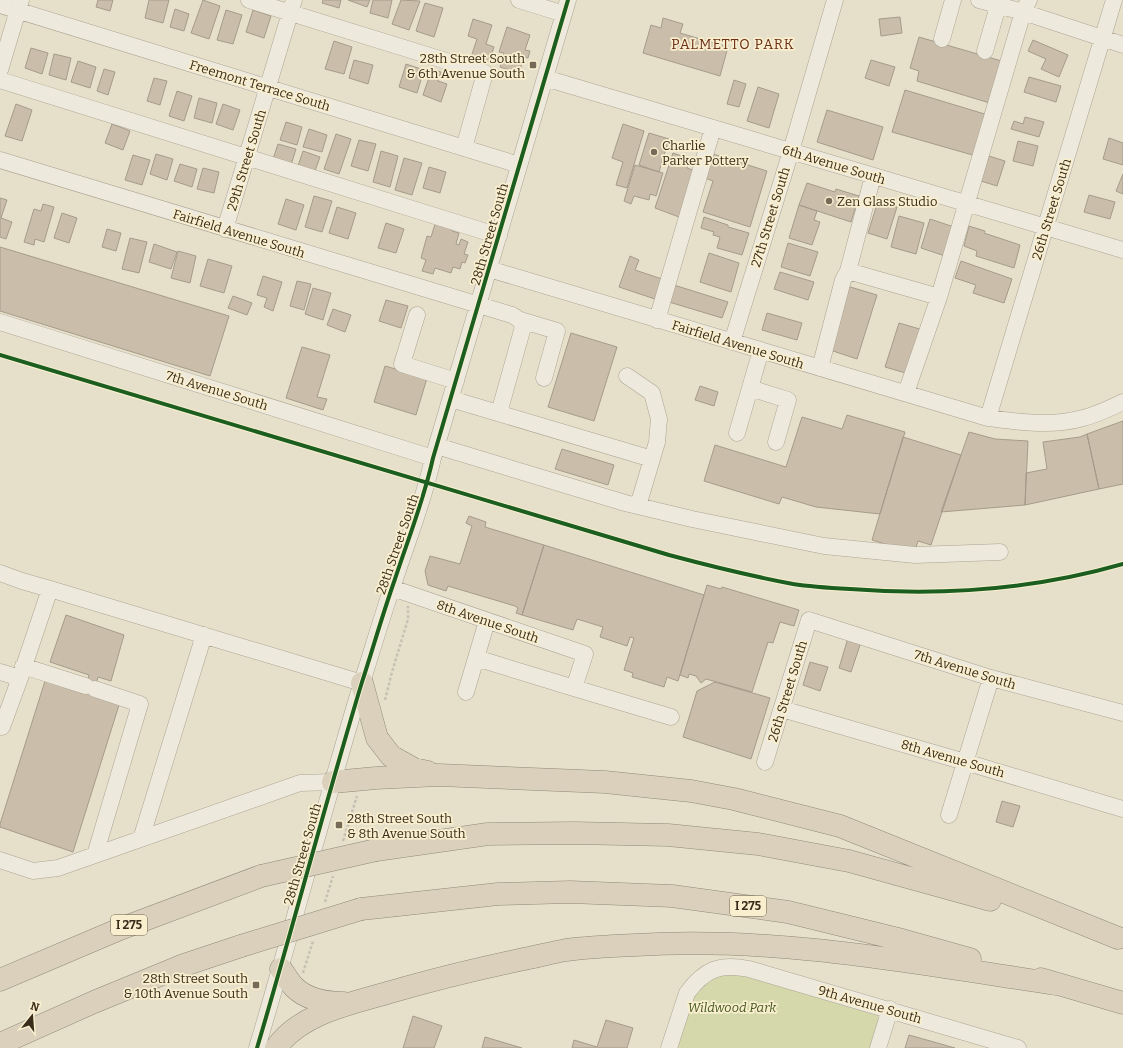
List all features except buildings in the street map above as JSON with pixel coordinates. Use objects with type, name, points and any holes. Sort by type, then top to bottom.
[{"type":"highway","points":[[362,683],[377,738],[391,756],[414,769],[439,775]]},
{"type":"highway","points":[[333,782],[439,775],[605,782],[691,791],[734,799],[840,826],[1121,939]]},
{"type":"highway","name":"I 275","points":[[0,980],[120,928],[261,876],[376,850],[488,834],[574,833],[668,835],[758,844],[849,861],[938,885],[1121,939]]},
{"type":"highway","name":"I 275","points":[[0,1044],[94,1002],[184,965],[361,909],[498,894],[570,892],[672,896],[788,912],[902,940],[1123,1003]]},
{"type":"highway","points":[[276,1048],[298,1026],[314,1016],[420,983],[498,964],[567,950],[671,943],[725,943],[807,949],[911,962],[1056,984]]},
{"type":"highway","points":[[281,969],[295,988],[312,999],[334,1003],[356,1002]]},
{"type":"street","points":[[249,0],[293,6],[485,73],[464,148]]},
{"type":"street","points":[[519,0],[566,7]]},
{"type":"street","name":"27th Street South","points":[[732,342],[791,151],[835,0]]},
{"type":"street","points":[[942,39],[953,0]]},
{"type":"street","points":[[979,0],[998,6],[1026,6],[1102,38],[1123,45]]},
{"type":"street","name":"26th Street South","points":[[988,418],[1114,0]]},
{"type":"street","name":"Freemont Terrace South","points":[[0,5],[19,5],[268,87],[519,165]]},
{"type":"street","points":[[0,70],[19,5]]},
{"type":"street","name":"29th Street South","points":[[225,229],[293,6]]},
{"type":"street","points":[[985,50],[998,6]]},
{"type":"street","points":[[906,393],[939,297],[1026,6]]},
{"type":"street","name":"28th Street South","points":[[257,1048],[281,969],[362,683],[392,588],[428,484],[435,452],[450,399],[566,7]]},
{"type":"street","name":"6th Avenue South","points":[[545,78],[1123,250]]},
{"type":"street","points":[[0,80],[499,236]]},
{"type":"street","points":[[657,320],[713,128]]},
{"type":"street","name":"Fairfield Avenue South","points":[[0,160],[557,331],[544,378]]},
{"type":"street","points":[[820,368],[843,280],[848,271],[873,176]]},
{"type":"street","name":"Fairfield Avenue South","points":[[489,269],[988,418],[1025,423],[1058,423],[1083,418],[1123,402]]},
{"type":"street","points":[[848,271],[939,297]]},
{"type":"street","points":[[417,315],[402,364],[456,381]]},
{"type":"street","points":[[499,413],[523,327],[520,320]]},
{"type":"street","name":"7th Avenue South","points":[[0,322],[435,452],[638,506],[824,546],[915,555],[1000,552]]},
{"type":"street","points":[[738,433],[761,350]]},
{"type":"street","points":[[627,376],[652,393],[659,419],[657,442],[638,506]]},
{"type":"street","points":[[750,388],[788,400],[776,442]]},
{"type":"street","points":[[450,399],[652,459]]},
{"type":"street","points":[[0,573],[22,581],[362,683]]},
{"type":"street","name":"8th Avenue South","points":[[392,588],[585,654],[574,688]]},
{"type":"street","points":[[0,726],[2,727],[50,589]]},
{"type":"street","name":"26th Street South","points":[[765,762],[809,620]]},
{"type":"street","name":"7th Avenue South","points":[[809,620],[991,678],[1123,712]]},
{"type":"street","points":[[466,692],[487,621]]},
{"type":"street","points":[[141,839],[204,635]]},
{"type":"street","points":[[476,658],[671,717]]},
{"type":"street","points":[[0,672],[22,672],[90,688],[140,704],[95,855]]},
{"type":"street","points":[[949,815],[991,678]]},
{"type":"street","name":"8th Avenue South","points":[[782,709],[1123,810]]},
{"type":"street","points":[[0,860],[33,871],[58,868],[300,783],[333,782]]},
{"type":"street","name":"9th Avenue South","points":[[670,1048],[687,993],[692,986],[705,974],[721,967],[734,966],[750,969],[890,1010],[984,1043],[1018,1048]]},
{"type":"street","points":[[878,1048],[890,1010]]},
{"type":"path","points":[[385,703],[392,672],[408,619],[407,609],[411,595]]},
{"type":"green space","name":"Wildwood Park","points":[[721,967],[890,1009],[878,1048],[669,1048],[684,1000]]},
{"type":"cycle path","points":[[257,1048],[348,728],[386,605],[416,519],[568,0]]},
{"type":"cycle path","points":[[0,355],[669,555],[731,571],[793,584],[884,591],[953,591],[1022,585],[1090,573],[1123,564]]},
{"type":"place","name":"28th Street South & 6th Avenue South","points":[[533,65]]},
{"type":"place","name":"Charlie Parker Pottery","points":[[654,152]]},
{"type":"place","name":"Zen Glass Studio","points":[[829,201]]},
{"type":"place","name":"28th Street South & 8th Avenue South","points":[[339,825]]},
{"type":"place","name":"28th Street South & 10th Avenue South","points":[[256,985]]},
{"type":"district","name":"PALMETTO PARK","points":[[733,44]]}]
